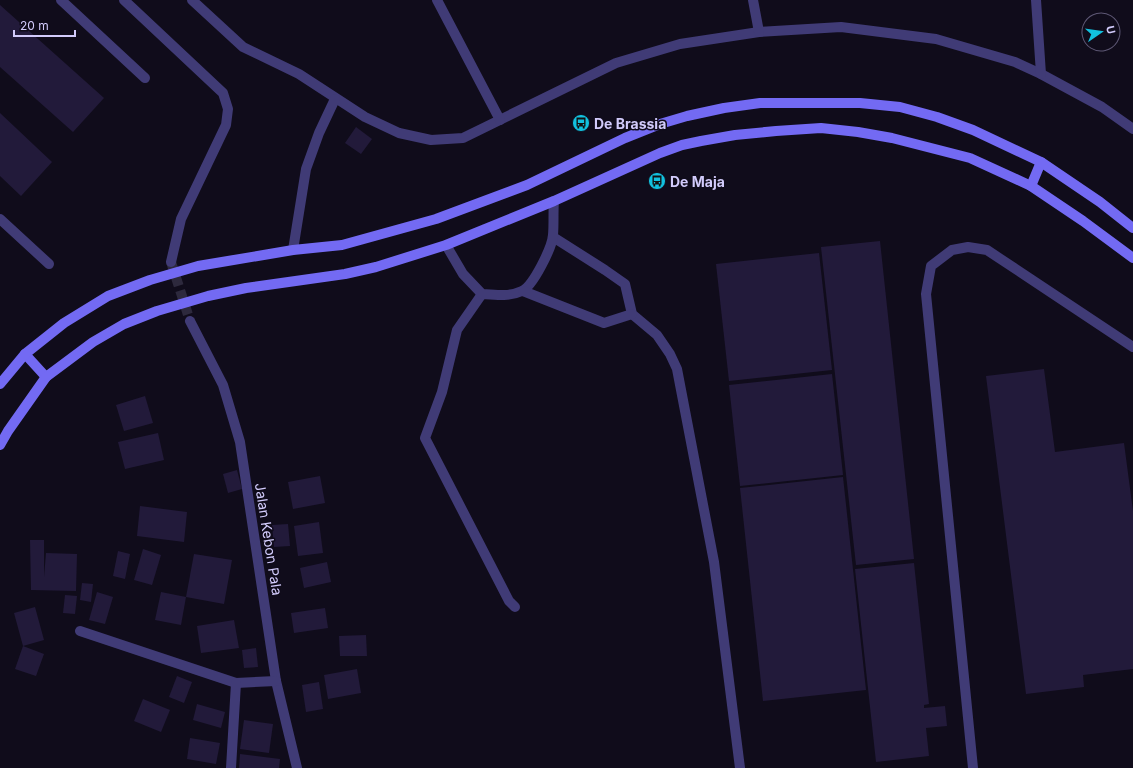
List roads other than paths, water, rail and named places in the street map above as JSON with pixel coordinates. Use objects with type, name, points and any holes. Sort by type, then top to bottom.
[{"type":"street","points":[[61,0],[144,78]]},
{"type":"street","points":[[124,0],[223,93],[228,109],[226,125],[181,219],[171,262]]},
{"type":"street","points":[[192,0],[243,47],[299,74],[365,117],[399,133],[431,140],[463,138],[616,63],[680,44],[759,32],[841,27],[936,39],[1015,62],[1102,107],[1133,129]]},
{"type":"street","points":[[437,0],[500,120]]},
{"type":"street","points":[[753,0],[759,32]]},
{"type":"street","points":[[1036,0],[1040,74]]},
{"type":"street","points":[[294,250],[306,169],[319,133],[335,98]]},
{"type":"street","points":[[0,384],[25,354],[64,322],[108,296],[150,280],[198,266],[294,250],[342,244],[436,219],[527,185],[625,138],[660,124],[687,116],[724,108],[760,103],[860,103],[900,107],[937,117],[973,130],[1041,162],[1100,202],[1133,228]]},
{"type":"street","points":[[0,445],[8,431],[46,377],[93,342],[124,324],[157,311],[208,296],[246,288],[345,274],[376,267],[446,245],[554,201],[660,153],[682,145],[701,141],[776,131],[821,128],[885,137],[970,158],[1031,186],[1083,221],[1133,258]]},
{"type":"street","points":[[1031,186],[1041,162]]},
{"type":"street","points":[[446,245],[463,274],[482,294],[509,295],[523,291],[533,280],[545,259],[553,237],[554,201]]},
{"type":"street","points":[[0,220],[49,264]]},
{"type":"street","points":[[553,237],[625,284],[632,314],[657,335],[670,354],[677,369],[714,562],[740,768]]},
{"type":"street","points":[[973,768],[926,294],[931,266],[952,250],[968,248],[987,250],[1133,347]]},
{"type":"street","points":[[523,291],[604,323],[632,314]]},
{"type":"street","points":[[482,294],[457,330],[442,392],[424,438],[509,601],[515,607]]},
{"type":"street","name":"Jalan Kebon Pala","points":[[190,321],[223,385],[240,442],[276,681],[297,768]]},
{"type":"street","points":[[25,354],[46,377]]},
{"type":"street","points":[[80,631],[236,683],[276,681]]},
{"type":"street","points":[[231,768],[236,683]]},
{"type":"tunnel","points":[[171,262],[190,321]]},
{"type":"place","name":"De Brassia","points":[[581,123]]},
{"type":"place","name":"De Maja","points":[[657,181]]}]
